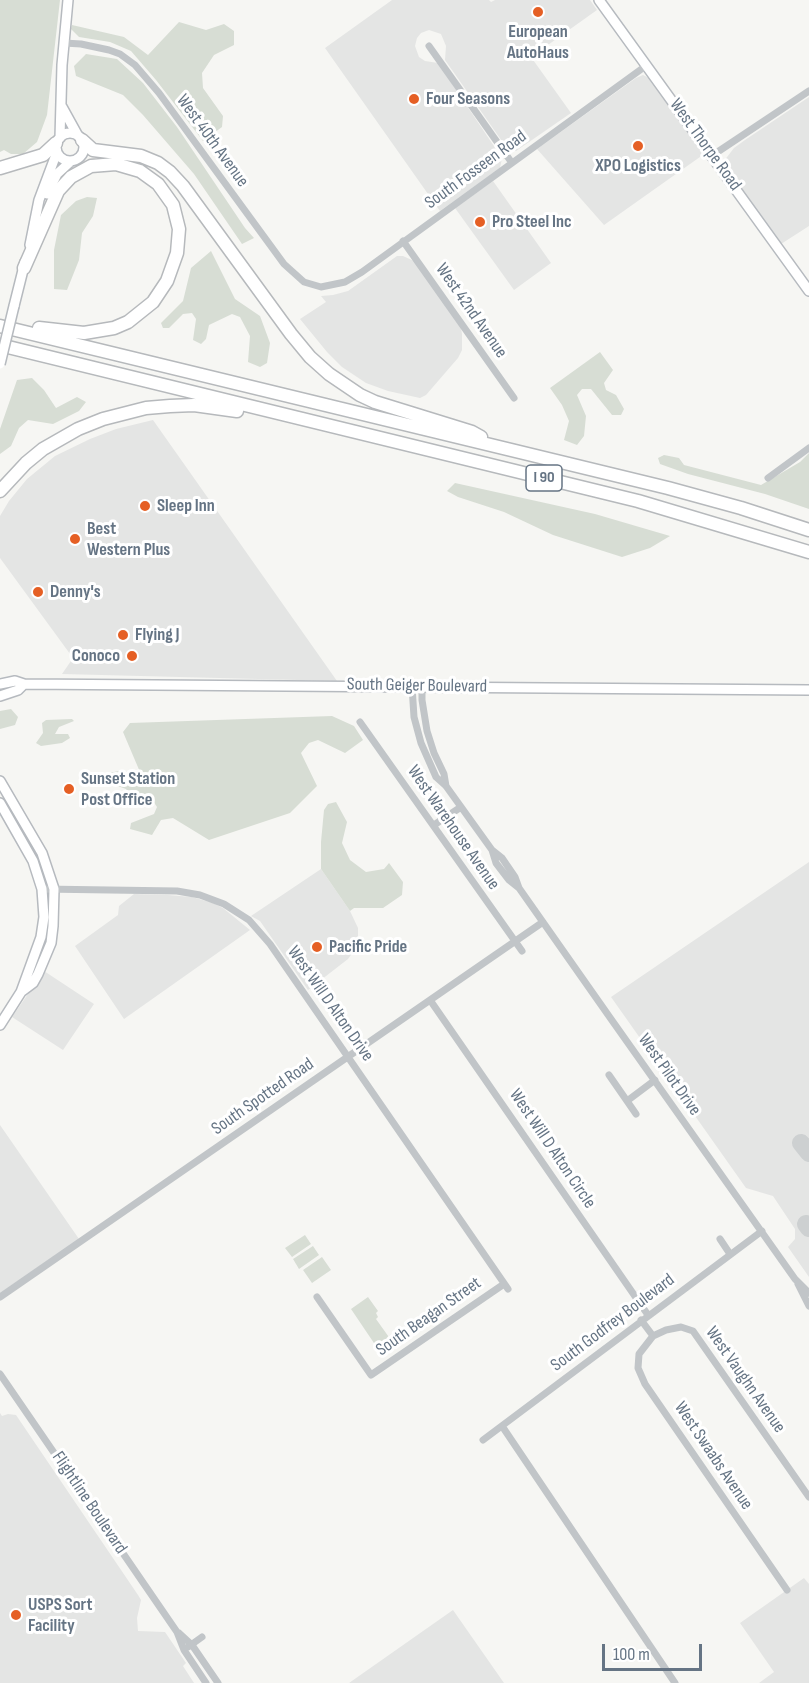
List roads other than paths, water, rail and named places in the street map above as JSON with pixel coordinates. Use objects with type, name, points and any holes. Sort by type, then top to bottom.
[{"type":"highway","points":[[80,138],[93,150],[141,156],[158,162],[171,172],[291,334],[310,357],[336,380],[375,402],[472,432],[495,446]]},
{"type":"highway","points":[[0,168],[43,155],[58,145]]},
{"type":"highway","points":[[18,330],[36,328],[68,332],[97,331],[114,328],[128,322],[143,311],[162,290],[173,266],[178,230],[173,205],[158,183],[140,171],[116,164],[92,166],[71,177],[58,191],[24,268]]},
{"type":"highway","name":"I 90","points":[[0,326],[668,488],[809,530]]},
{"type":"highway","name":"I 90","points":[[0,345],[639,501],[809,552]]},
{"type":"highway","points":[[0,490],[26,463],[56,441],[78,429],[124,412],[194,405],[248,413],[277,413]]},
{"type":"street","points":[[0,364],[39,200],[58,145],[68,0]]},
{"type":"street","name":"West Thorpe Road","points":[[599,0],[809,291]]},
{"type":"street","name":"West 40th Avenue","points":[[64,43],[109,50],[120,54],[135,65],[159,93],[284,264],[300,280],[317,287]]},
{"type":"street","points":[[429,46],[512,163]]},
{"type":"street","name":"South Fosseen Road","points":[[317,287],[338,284],[353,277],[647,65]]},
{"type":"street","points":[[713,155],[809,91]]},
{"type":"street","points":[[34,226],[57,174],[70,162],[76,160],[84,149],[61,105]]},
{"type":"street","points":[[58,145],[70,133],[80,138]]},
{"type":"street","points":[[58,145],[62,159],[70,162]]},
{"type":"street","name":"West 42nd Avenue","points":[[403,241],[514,398]]},
{"type":"street","points":[[768,478],[809,448]]},
{"type":"street","name":"South Geiger Boulevard","points":[[0,684],[15,681],[24,684],[809,690]]},
{"type":"street","name":"South Geiger Boulevard","points":[[0,696],[18,690],[24,684]]},
{"type":"street","name":"West Pilot Drive","points":[[417,686],[414,717],[421,743],[436,777],[446,786],[492,850],[509,867],[519,888],[795,1279],[809,1306]]},
{"type":"street","name":"West Warehouse Avenue","points":[[360,722],[522,951]]},
{"type":"street","points":[[0,781],[42,853],[54,889],[51,943],[39,974],[33,983],[21,992]]},
{"type":"street","points":[[0,802],[33,861],[42,889],[44,917],[41,936],[21,992],[0,1025]]},
{"type":"street","points":[[434,825],[461,807]]},
{"type":"street","name":"West Will D Alton Drive","points":[[42,889],[177,891],[200,895],[224,904],[249,920],[270,944],[506,1287]]},
{"type":"street","name":"South Spotted Road","points":[[0,1297],[543,922]]},
{"type":"street","name":"West Will D Alton Circle","points":[[430,1000],[644,1318]]},
{"type":"street","points":[[609,1075],[636,1114]]},
{"type":"street","points":[[627,1101],[655,1080]]},
{"type":"street","name":"South Godfrey Boulevard","points":[[483,1440],[762,1231]]},
{"type":"street","points":[[720,1239],[730,1254]]},
{"type":"street","name":"West Pilot Drive","points":[[795,1279],[809,1293]]},
{"type":"street","name":"South Beagan Street","points":[[317,1297],[371,1375],[506,1287]]},
{"type":"street","points":[[644,1318],[653,1336]]},
{"type":"street","name":"West Vaughn Avenue","points":[[653,1336],[681,1327],[693,1331],[809,1497]]},
{"type":"street","name":"West Swaabs Avenue","points":[[653,1336],[639,1354],[638,1368],[645,1384],[787,1590]]},
{"type":"street","name":"Flightline Boulevard","points":[[0,1374],[177,1632],[184,1650],[206,1683]]},
{"type":"street","points":[[502,1426],[675,1683]]},
{"type":"street","name":"Flightline Boulevard","points":[[177,1632],[192,1645],[218,1683]]},
{"type":"street","points":[[184,1650],[202,1637]]},
{"type":"place","name":"European AutoHaus","points":[[538,12]]},
{"type":"place","name":"Four Seasons","points":[[414,99]]},
{"type":"place","name":"XPO Logistics","points":[[638,146]]},
{"type":"place","name":"Pro Steel Inc","points":[[480,222]]},
{"type":"place","name":"Sleep Inn","points":[[145,506]]},
{"type":"place","name":"Best Western Plus","points":[[75,539]]},
{"type":"place","name":"Denny's","points":[[38,592]]},
{"type":"place","name":"Flying J","points":[[123,635]]},
{"type":"place","name":"Conoco","points":[[132,656]]},
{"type":"place","name":"Sunset Station Post Office","points":[[69,789]]},
{"type":"place","name":"Pacific Pride","points":[[317,947]]},
{"type":"place","name":"USPS Sort Facility","points":[[16,1615]]}]
